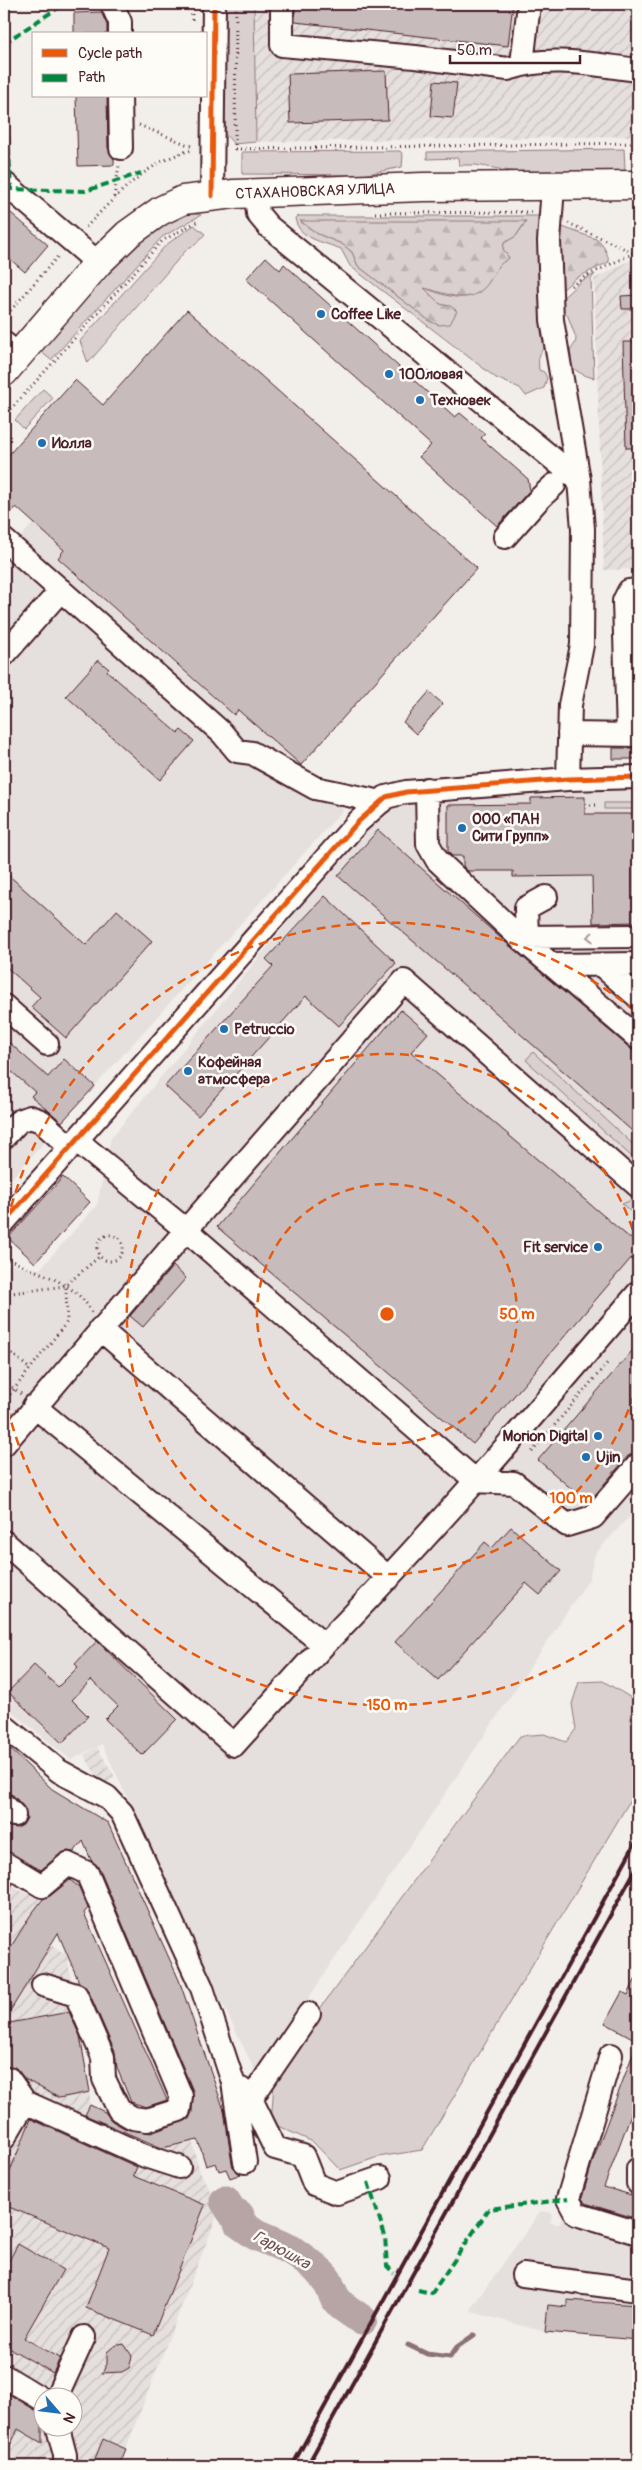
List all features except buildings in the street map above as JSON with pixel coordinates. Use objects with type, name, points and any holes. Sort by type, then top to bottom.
[{"type":"main road","name":"СТАХАНОВСКАЯ УЛИЦА","points":[[9,357],[128,234],[160,211],[183,200],[207,208],[256,194],[423,187],[638,186]]},
{"type":"street","points":[[112,4],[120,22],[120,32]]},
{"type":"street","points":[[207,208],[214,4]]},
{"type":"street","points":[[282,4],[282,45],[415,57],[508,68],[522,64],[565,61],[638,70]]},
{"type":"street","points":[[522,64],[529,4]]},
{"type":"street","points":[[121,107],[121,148]]},
{"type":"street","points":[[4,183],[98,263]]},
{"type":"street","points":[[553,187],[549,241],[550,304],[557,357],[579,480],[583,529],[582,645],[571,692],[568,734],[568,778]]},
{"type":"street","points":[[256,194],[258,214],[268,226],[579,480]]},
{"type":"street","points":[[505,537],[538,498],[554,485]]},
{"type":"street","points":[[4,540],[222,733],[237,751],[252,753],[315,788],[381,802]]},
{"type":"street","points":[[4,655],[61,590]]},
{"type":"street","points":[[568,734],[633,735],[624,602],[629,591],[638,590]]},
{"type":"street","points":[[4,1222],[358,822],[381,802],[395,794],[427,790],[568,778],[638,777]]},
{"type":"street","points":[[427,790],[429,850],[437,860],[552,965],[638,1038]]},
{"type":"street","points":[[523,937],[526,908],[546,897]]},
{"type":"street","points":[[523,937],[638,936]]},
{"type":"street","points":[[552,965],[638,964]]},
{"type":"street","points":[[601,965],[638,996]]},
{"type":"street","points":[[4,1444],[100,1329],[404,981],[638,1186]]},
{"type":"street","points":[[4,1006],[47,1044]]},
{"type":"street","points":[[4,1137],[18,1121],[30,1117],[41,1121],[73,1144],[186,1230],[476,1481],[514,1483],[567,1525],[593,1517],[638,1465]]},
{"type":"street","points":[[4,1542],[234,1745],[476,1481],[638,1293]]},
{"type":"street","points":[[100,1329],[389,1578]]},
{"type":"street","points":[[34,1406],[324,1645]]},
{"type":"street","points":[[4,1726],[59,1771],[107,1797],[122,1813],[202,1988],[233,2082],[245,2162]]},
{"type":"street","points":[[4,1863],[42,1886],[68,1864],[87,1873],[181,2096],[179,2110],[147,2120],[132,2118],[118,2110],[104,2079],[103,2056],[76,1995],[43,1985]]},
{"type":"street","points":[[251,2099],[310,2014]]},
{"type":"street","points":[[611,2055],[568,2199],[576,2214],[638,2233]]},
{"type":"street","points":[[9,2079],[25,2102],[145,2156],[180,2167]]},
{"type":"street","points":[[233,2082],[251,2099],[275,2148],[303,2156],[314,2184],[337,2193],[380,2178]]},
{"type":"street","points":[[4,2138],[25,2102]]},
{"type":"street","points":[[638,2169],[638,2183]]},
{"type":"street","points":[[523,2275],[638,2290]]},
{"type":"street","points":[[61,2388],[84,2337]]},
{"type":"street","points":[[4,2376],[32,2393]]},
{"type":"street","points":[[61,2438],[65,2454],[65,2466]]},
{"type":"path","points":[[236,4],[235,149],[638,143]]},
{"type":"path","points":[[4,318],[72,241],[141,173],[183,152],[198,149],[121,107]]},
{"type":"path","points":[[114,198],[121,148]]},
{"type":"path","points":[[4,418],[162,241],[207,208]]},
{"type":"path","points":[[368,213],[541,212],[636,252]]},
{"type":"path","points":[[636,252],[638,243]]},
{"type":"path","points":[[550,304],[580,279],[636,252]]},
{"type":"path","points":[[585,805],[597,805]]},
{"type":"path","points":[[110,1235],[122,1240],[124,1254],[117,1260],[106,1262],[100,1256],[96,1247],[100,1238],[110,1235]]},
{"type":"path","points":[[4,1294],[66,1285],[100,1256]]},
{"type":"path","points":[[4,1257],[66,1285],[89,1305],[100,1329]]},
{"type":"path","points":[[4,1402],[67,1322],[66,1285]]},
{"type":"path","points":[[4,1347],[30,1369]]},
{"type":"path","points":[[532,1452],[613,1356]]},
{"type":"shaded area","points":[[254,4],[638,4],[638,136],[256,142]]},
{"type":"shaded area","points":[[638,256],[638,569],[604,570],[594,279]]},
{"type":"shaded area","points":[[33,523],[65,550],[58,559],[233,715],[238,710],[319,781],[343,810],[4,1187],[4,526],[19,539]]},
{"type":"shaded area","points":[[638,782],[638,1507],[595,1554],[589,1579],[257,2075],[173,1901],[161,1869],[102,1744],[71,1760],[4,1705],[4,1264],[40,1269],[97,1205],[111,1138],[344,853],[364,818],[401,802]]},
{"type":"shaded area","points":[[97,1747],[115,1777],[102,1785],[84,1755]]},
{"type":"shaded area","points":[[4,1883],[42,1901],[23,1926],[67,1955],[90,2092],[90,2105],[83,2120],[151,2150],[192,2141],[200,2172],[220,2208],[119,2466],[4,2466]]},
{"type":"shaded area","points":[[541,2211],[552,2213],[550,2223],[560,2224],[561,2219],[638,2241],[638,2340],[545,2332],[472,2312],[471,2308]]},
{"type":"green space","points":[[223,4],[254,4],[256,142],[234,144],[225,134]]},
{"type":"green space","points":[[624,149],[625,169],[622,172],[522,173],[476,165],[459,165],[458,158],[427,159],[427,152]]},
{"type":"green space","points":[[400,151],[403,155],[402,167],[363,175],[242,174],[242,152]]},
{"type":"green space","points":[[186,212],[201,215],[162,237],[51,360],[35,347],[127,245],[156,224]]},
{"type":"green space","points":[[299,216],[538,216],[542,218],[547,345],[539,356],[539,370],[544,372],[547,378],[544,388],[526,396],[520,388],[496,378],[350,266],[341,249],[306,235],[297,225],[295,218]],"holes":[[[301,222],[526,222],[516,236],[504,243],[503,249],[509,258],[499,266],[489,281],[475,294],[467,297],[449,296],[422,287],[440,304],[456,310],[450,323],[431,322],[358,266],[352,252],[342,244],[318,234]]]},
{"type":"green space","points":[[300,221],[526,221],[516,236],[504,243],[503,249],[509,258],[499,266],[489,282],[475,295],[459,297],[424,288],[440,304],[450,306],[457,311],[450,324],[439,325],[431,322],[358,266],[352,252],[342,244],[318,234]]},
{"type":"green space","points":[[194,225],[205,234],[195,245],[188,248],[88,363],[80,341],[166,245]]},
{"type":"green space","points":[[557,225],[596,239],[605,249],[609,262],[576,278],[562,290]]},
{"type":"green space","points":[[595,274],[591,279],[594,378],[581,374],[571,365],[568,356],[576,338],[567,314],[564,313],[555,325],[554,306],[581,281]]},
{"type":"green space","points":[[43,389],[53,398],[24,429],[15,420]]},
{"type":"green space","points":[[604,803],[638,803],[638,809],[604,809]]},
{"type":"green space","points":[[533,1052],[638,1149],[632,1157],[526,1060]]},
{"type":"green space","points":[[638,1198],[638,1218],[622,1204]]},
{"type":"green space","points":[[603,1681],[638,1702],[630,1719],[638,1720],[638,1787],[422,2150],[378,2157],[340,2170],[313,2142],[271,2123],[275,2070],[520,1736],[544,1734],[566,1742],[576,1729],[572,1704],[579,1682]]},
{"type":"waterway","name":"Гарюшка","points":[[225,2201],[232,2212],[239,2215],[239,2223],[256,2235],[291,2250],[316,2268],[327,2280],[335,2298],[342,2306],[362,2320]]},
{"type":"waterway","name":"Гарюшка","points":[[408,2345],[427,2354],[450,2357],[457,2347],[474,2335]]},
{"type":"railway","points":[[292,2466],[638,1838]]},
{"type":"railway","points":[[307,2466],[638,1865]]},
{"type":"marked path","points":[[4,43],[64,4]]},
{"type":"marked path","points":[[4,64],[11,189],[85,191],[141,173]]},
{"type":"marked path","points":[[368,2182],[385,2236],[387,2266],[394,2273]]},
{"type":"marked path","points":[[418,2290],[432,2293],[489,2209],[568,2199]]},
{"type":"cycle path","points":[[212,196],[214,4]]},
{"type":"cycle path","points":[[4,1222],[358,822],[386,797],[406,792],[568,779],[638,777]]},
{"type":"place","name":"Coffee Like","points":[[321,314]]},
{"type":"place","name":"100ловая","points":[[389,374]]},
{"type":"place","name":"Техновек","points":[[420,400]]},
{"type":"place","name":"Иолла","points":[[42,443]]},
{"type":"place","name":"ООО «ПАН Сити Групп»","points":[[462,828]]},
{"type":"place","name":"Petruccio","points":[[224,1029]]},
{"type":"place","name":"Кофейная атмосфера","points":[[188,1071]]},
{"type":"place","name":"Fit service","points":[[598,1247]]},
{"type":"place","name":"Morion Digital","points":[[598,1436]]},
{"type":"place","name":"Ujin","points":[[586,1457]]}]
